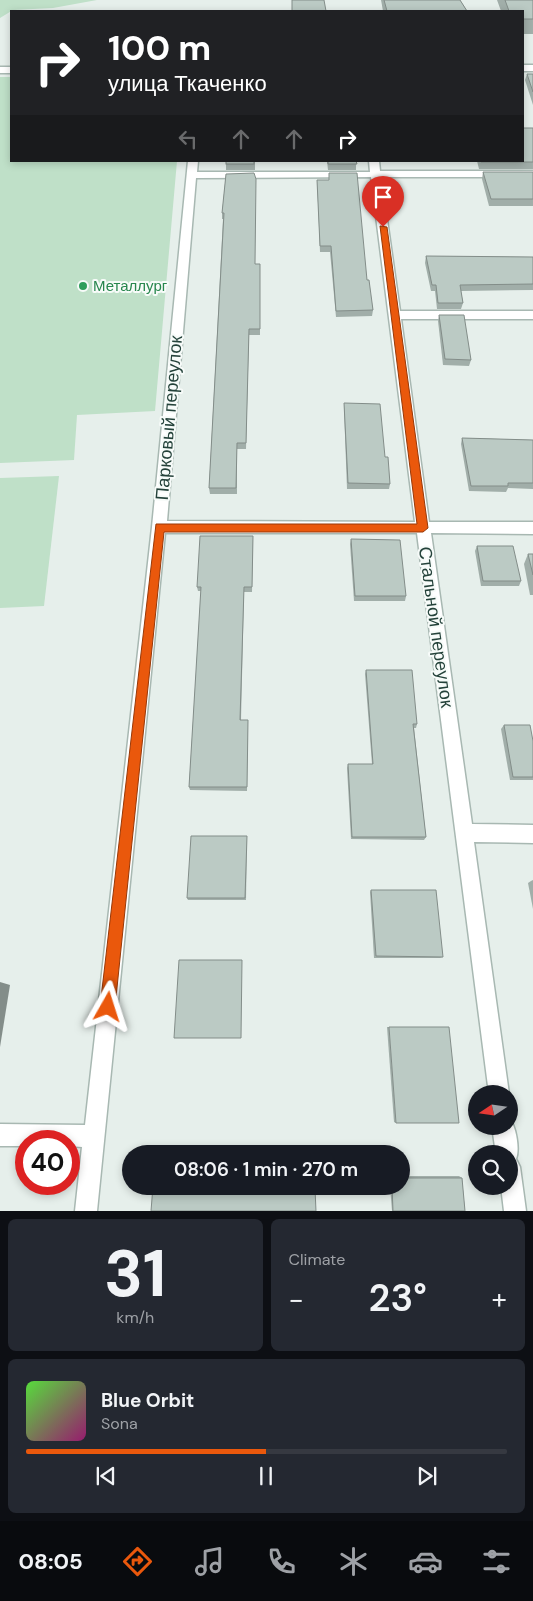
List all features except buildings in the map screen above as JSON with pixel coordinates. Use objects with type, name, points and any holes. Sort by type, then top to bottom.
[{"type":"street","points":[[192,168],[375,168],[533,174]]},
{"type":"street","name":"Парковый переулок","points":[[86,1211],[159,527],[192,168]]},
{"type":"street","name":"Стальной переулок","points":[[375,168],[498,1085]]},
{"type":"street","points":[[394,315],[533,315]]},
{"type":"street","points":[[159,527],[533,528]]},
{"type":"street","points":[[464,833],[533,834]]},
{"type":"street","points":[[0,1135],[94,1136]]},
{"type":"street","points":[[513,1195],[515,1211]]},
{"type":"green space","points":[[0,0],[97,0],[53,8],[10,10],[0,18]]},
{"type":"green space","name":"Металлург","points":[[0,77],[10,77],[10,162],[177,162],[155,411],[77,415],[74,460],[0,463]]},
{"type":"green space","points":[[59,476],[44,606],[0,608],[0,478]]},
{"type":"place","name":"Металлург","points":[[83,286]]},
{"type":"route","points":[[108,1007],[159,527],[423,528],[383,227]]}]
